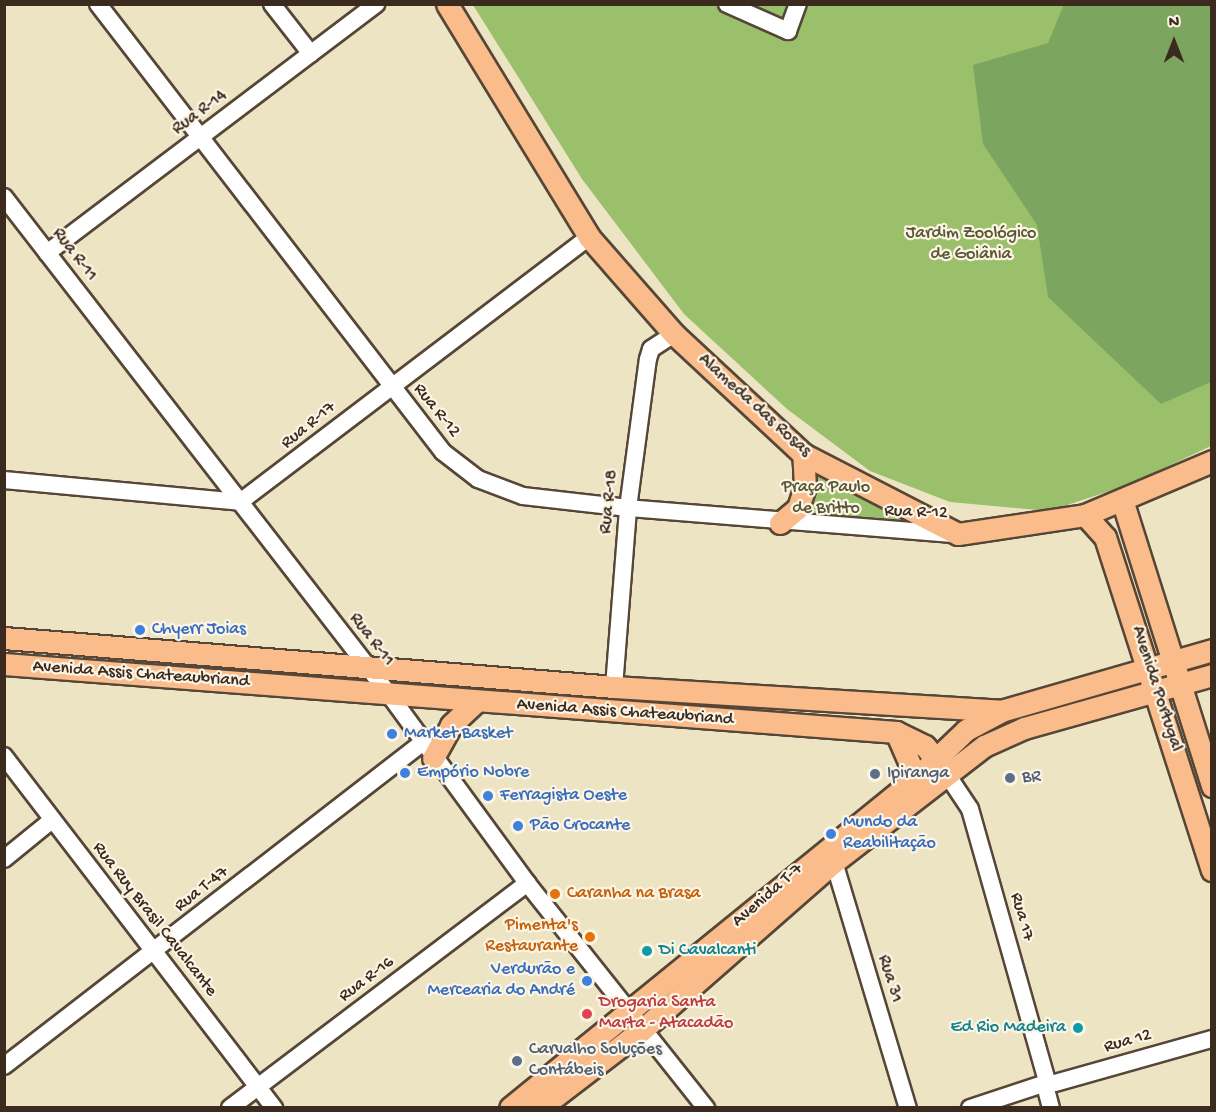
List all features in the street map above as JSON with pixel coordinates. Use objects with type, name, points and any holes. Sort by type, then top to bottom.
[{"type":"main road","name":"Alameda das Rosas","points":[[447,4],[589,237],[674,334],[803,454],[958,534]]},
{"type":"main road","points":[[780,524],[798,508],[805,486],[803,454]]},
{"type":"main road","points":[[958,534],[1085,515],[1123,503],[1212,461]]},
{"type":"main road","name":"Avenida Portugal","points":[[1123,503],[1161,665],[1158,691],[1212,870]]},
{"type":"main road","name":"Avenida Portugal","points":[[1085,515],[1105,537],[1161,665],[1179,683],[1212,786]]},
{"type":"main road","points":[[1105,537],[1128,531]]},
{"type":"main road","name":"Avenida Assis Chateaubriand","points":[[4,638],[614,687],[1001,711],[1212,650]]},
{"type":"main road","name":"Avenida Assis Chateaubriand","points":[[4,664],[896,732],[925,746],[941,766]]},
{"type":"main road","points":[[941,766],[1024,728],[1212,675]]},
{"type":"main road","points":[[427,750],[477,701]]},
{"type":"main road","name":"Avenida T-7","points":[[510,1107],[637,1021],[834,862],[941,766],[966,730],[1001,711]]},
{"type":"main road","points":[[896,732],[916,778]]},
{"type":"main road","name":"Avenida T-7","points":[[540,1107],[637,1021],[807,862],[916,778],[941,766]]},
{"type":"street","name":"Rua R-12","points":[[98,4],[390,386],[443,452],[478,478],[523,496],[780,524],[958,534]]},
{"type":"street","points":[[272,4],[310,54]]},
{"type":"street","name":"Rua R-14","points":[[47,253],[376,4]]},
{"type":"street","points":[[727,4],[788,31],[798,4]]},
{"type":"street","name":"Rua R-11","points":[[4,197],[388,693],[427,750],[527,883],[706,1107]]},
{"type":"street","name":"Rua R-17","points":[[240,502],[589,237]]},
{"type":"street","name":"Rua R-18","points":[[614,687],[628,508],[648,359],[651,349],[674,334]]},
{"type":"street","points":[[4,480],[240,502]]},
{"type":"street","name":"Rua T-47","points":[[4,1066],[427,750]]},
{"type":"street","name":"Rua Ruy Brasil Cavalcante","points":[[4,756],[274,1107]]},
{"type":"street","name":"Rua 17","points":[[941,766],[970,808],[1046,1091]]},
{"type":"street","points":[[4,859],[52,820]]},
{"type":"street","name":"Rua 31","points":[[834,862],[908,1107]]},
{"type":"street","name":"Rua R-16","points":[[230,1107],[527,883]]},
{"type":"street","name":"Rua 12","points":[[970,1107],[1046,1091],[1212,1040]]},
{"type":"green space","points":[[1064,4],[1211,5],[1211,382],[1161,404],[1048,297],[1037,225],[983,144],[973,65],[1048,43]]},
{"type":"green space","name":"Jardim Zoológico de Goiânia","points":[[473,5],[1211,5],[1211,446],[1128,485],[1049,511],[950,502],[870,471],[787,409],[684,314],[582,179]]},
{"type":"green space","name":"Praça Paulo de Britto","points":[[811,468],[916,524],[800,518]]},
{"type":"place","name":"Chyerr Joias","points":[[140,630]]},
{"type":"place","name":"Market Basket","points":[[392,734]]},
{"type":"place","name":"Empório Nobre","points":[[405,773]]},
{"type":"place","name":"Ipiranga","points":[[875,774]]},
{"type":"place","name":"BR","points":[[1010,778]]},
{"type":"place","name":"Ferragista Oeste","points":[[488,796]]},
{"type":"place","name":"Pão Crocante","points":[[518,826]]},
{"type":"place","name":"Mundo da Reabilitação","points":[[831,834]]},
{"type":"place","name":"Caranha na Brasa","points":[[555,894]]},
{"type":"place","name":"Pimenta's Restaurante","points":[[590,937]]},
{"type":"place","name":"Di Cavalcanti","points":[[647,951]]},
{"type":"place","name":"Verdurão e Mercearia do André","points":[[587,981]]},
{"type":"place","name":"Drogaria Santa Marta - Atacadão","points":[[587,1014]]},
{"type":"place","name":"Ed Rio Madeira","points":[[1078,1028]]},
{"type":"place","name":"Carvalho Soluções Contábeis","points":[[517,1061]]}]
